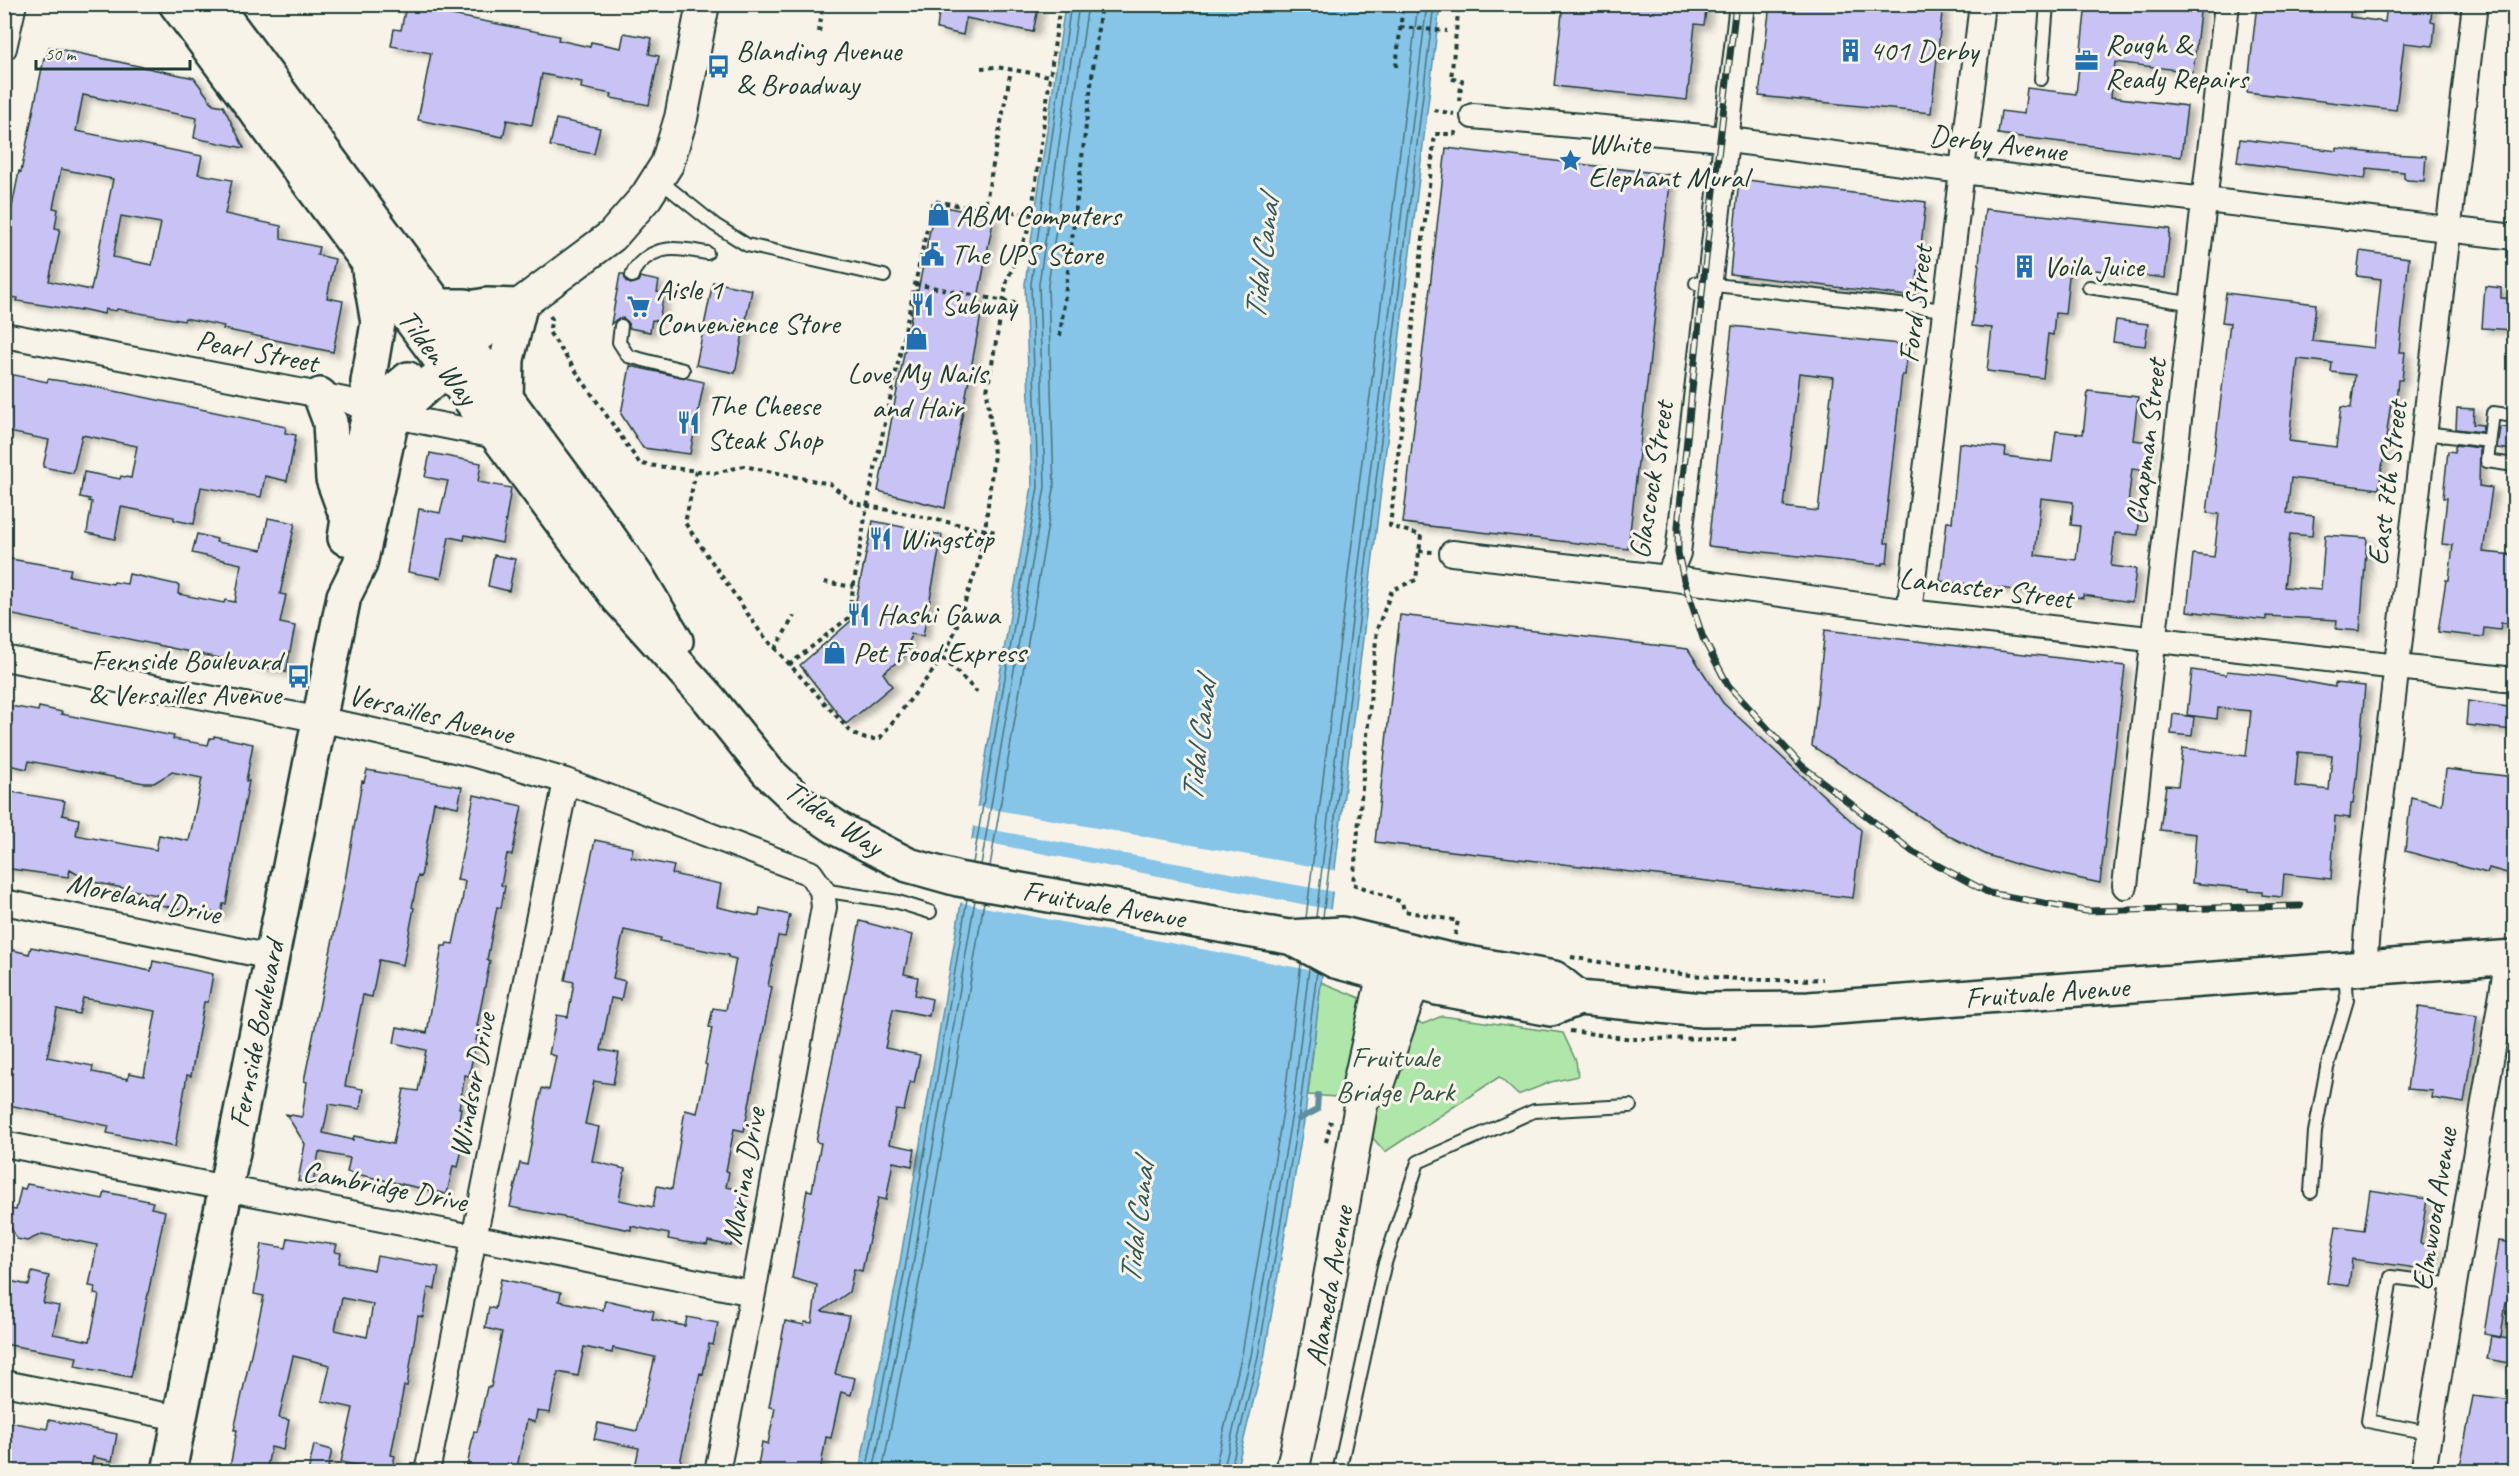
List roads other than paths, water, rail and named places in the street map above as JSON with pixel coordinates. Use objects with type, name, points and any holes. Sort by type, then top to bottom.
[{"type":"main road","name":"Tilden Way","points":[[176,4],[367,262],[450,357],[496,436],[618,598],[710,700],[761,764],[803,805],[840,830],[879,852],[920,869]]},
{"type":"main road","name":"Tilden Way","points":[[214,4],[438,306],[450,357],[506,399],[640,581],[710,700]]},
{"type":"main road","points":[[367,262],[378,323],[368,382],[383,414],[450,357]]},
{"type":"main road","points":[[438,306],[470,308],[488,304],[535,311],[507,359],[506,399]]},
{"type":"main road","points":[[320,395],[330,422],[333,479],[348,520]]},
{"type":"main road","name":"Fernside Boulevard","points":[[344,596],[342,560],[356,469],[383,414]]},
{"type":"main road","name":"Fernside Boulevard","points":[[169,1472],[344,596],[360,564],[390,428],[383,414]]},
{"type":"main road","name":"Fruitvale Avenue","points":[[920,869],[958,879],[1339,947],[1408,949],[1445,959],[1554,978],[1579,998]]},
{"type":"main road","name":"Fruitvale Avenue","points":[[1339,947],[1399,978],[1551,1009],[1579,998],[1702,1010],[1809,1009],[2511,957]]},
{"type":"street","points":[[4,48],[14,4]]},
{"type":"street","name":"Glascock Street","points":[[1668,578],[1671,513],[1703,284],[1720,138],[1730,4]]},
{"type":"street","name":"Glascock Street","points":[[1720,138],[1742,4]]},
{"type":"street","name":"Ford Street","points":[[1909,612],[1982,4]]},
{"type":"street","name":"Chapman Street","points":[[2125,886],[2227,4]]},
{"type":"street","name":"East 7th Street","points":[[2355,969],[2366,933],[2475,4]]},
{"type":"street","points":[[450,357],[535,311],[612,236],[646,197],[667,164],[681,118],[702,5]]},
{"type":"street","name":"Derby Avenue","points":[[1463,111],[1720,138],[1963,171],[2514,237]]},
{"type":"street","name":"Pearl Street","points":[[4,335],[320,395],[349,401],[383,414],[496,436]]},
{"type":"street","name":"Lancaster Street","points":[[1452,553],[1668,578],[1909,612],[2514,680]]},
{"type":"street","name":"Versailles Avenue","points":[[4,658],[318,720],[472,754],[566,781],[810,873],[822,890]]},
{"type":"street","name":"Windsor Drive","points":[[427,1472],[566,781]]},
{"type":"street","name":"Marina Drive","points":[[717,1472],[753,1293],[824,907],[822,890]]},
{"type":"street","name":"Moreland Drive","points":[[4,902],[271,957]]},
{"type":"street","points":[[1399,978],[1408,949]]},
{"type":"street","name":"Elmwood Avenue","points":[[2422,1472],[2511,957]]},
{"type":"street","name":"Alameda Avenue","points":[[1292,1472],[1316,1356],[1362,1100],[1359,1084],[1399,978]]},
{"type":"street","name":"Cambridge Drive","points":[[4,1144],[753,1293]]},
{"type":"street","points":[[4,1383],[179,1418]]},
{"type":"lane","points":[[2041,79],[2047,4]]},
{"type":"lane","points":[[658,179],[715,225],[747,245],[884,276]]},
{"type":"lane","points":[[632,276],[633,271],[645,258],[660,249],[674,248],[706,253]]},
{"type":"lane","points":[[1703,284],[1946,310]]},
{"type":"lane","points":[[2089,287],[2194,304]]},
{"type":"lane","points":[[621,326],[618,342],[628,356],[683,370]]},
{"type":"lane","points":[[2514,416],[2493,413],[2487,461],[2514,465]]},
{"type":"lane","points":[[2425,433],[2489,441]]},
{"type":"lane","points":[[822,890],[898,902],[930,912]]},
{"type":"lane","points":[[2311,1192],[2317,1121],[2327,1068],[2355,969]]},
{"type":"lane","points":[[1339,1472],[1384,1266],[1418,1162],[1534,1111],[1630,1106]]},
{"type":"lane","points":[[2429,1433],[2368,1420],[2391,1276],[2454,1285]]},
{"type":"water","name":"Tidal Canal","points":[[1065,5],[1440,5],[1305,1115],[1264,1358],[1236,1471],[859,1472],[899,1268],[1032,486],[1025,284]]},
{"type":"waterway","points":[[1299,1119],[1317,1110],[1318,1095]]},
{"type":"railway","points":[[1736,4],[1703,284],[1678,526],[1678,553],[1684,580],[1703,638],[1728,685],[1802,766],[1913,852],[1989,893],[2086,911],[2300,906]]},
{"type":"place","name":"401 Derby","points":[[1851,50]]},
{"type":"place","name":"Rough & Ready Repairs","points":[[2087,61]]},
{"type":"place","name":"Blanding Avenue & Broadway","points":[[718,67]]},
{"type":"place","name":"White Elephant Mural","points":[[1570,160]]},
{"type":"place","name":"ABM Computers","points":[[938,215]]},
{"type":"place","name":"The UPS Store","points":[[933,254]]},
{"type":"place","name":"Voila Juice","points":[[2025,266]]},
{"type":"place","name":"Subway","points":[[923,304]]},
{"type":"place","name":"Aisle 1 Convenience Store","points":[[638,306]]},
{"type":"place","name":"Love My Nails and Hair","points":[[917,339]]},
{"type":"place","name":"The Cheese Steak Shop","points":[[689,422]]},
{"type":"place","name":"Wingstop","points":[[881,538]]},
{"type":"place","name":"Hashi Gawa","points":[[859,614]]},
{"type":"place","name":"Pet Food Express","points":[[835,652]]},
{"type":"place","name":"Fernside Boulevard & Versailles Avenue","points":[[299,677]]},
{"type":"park label","name":"Fruitvale Bridge Park","points":[[1395,1074]]}]
